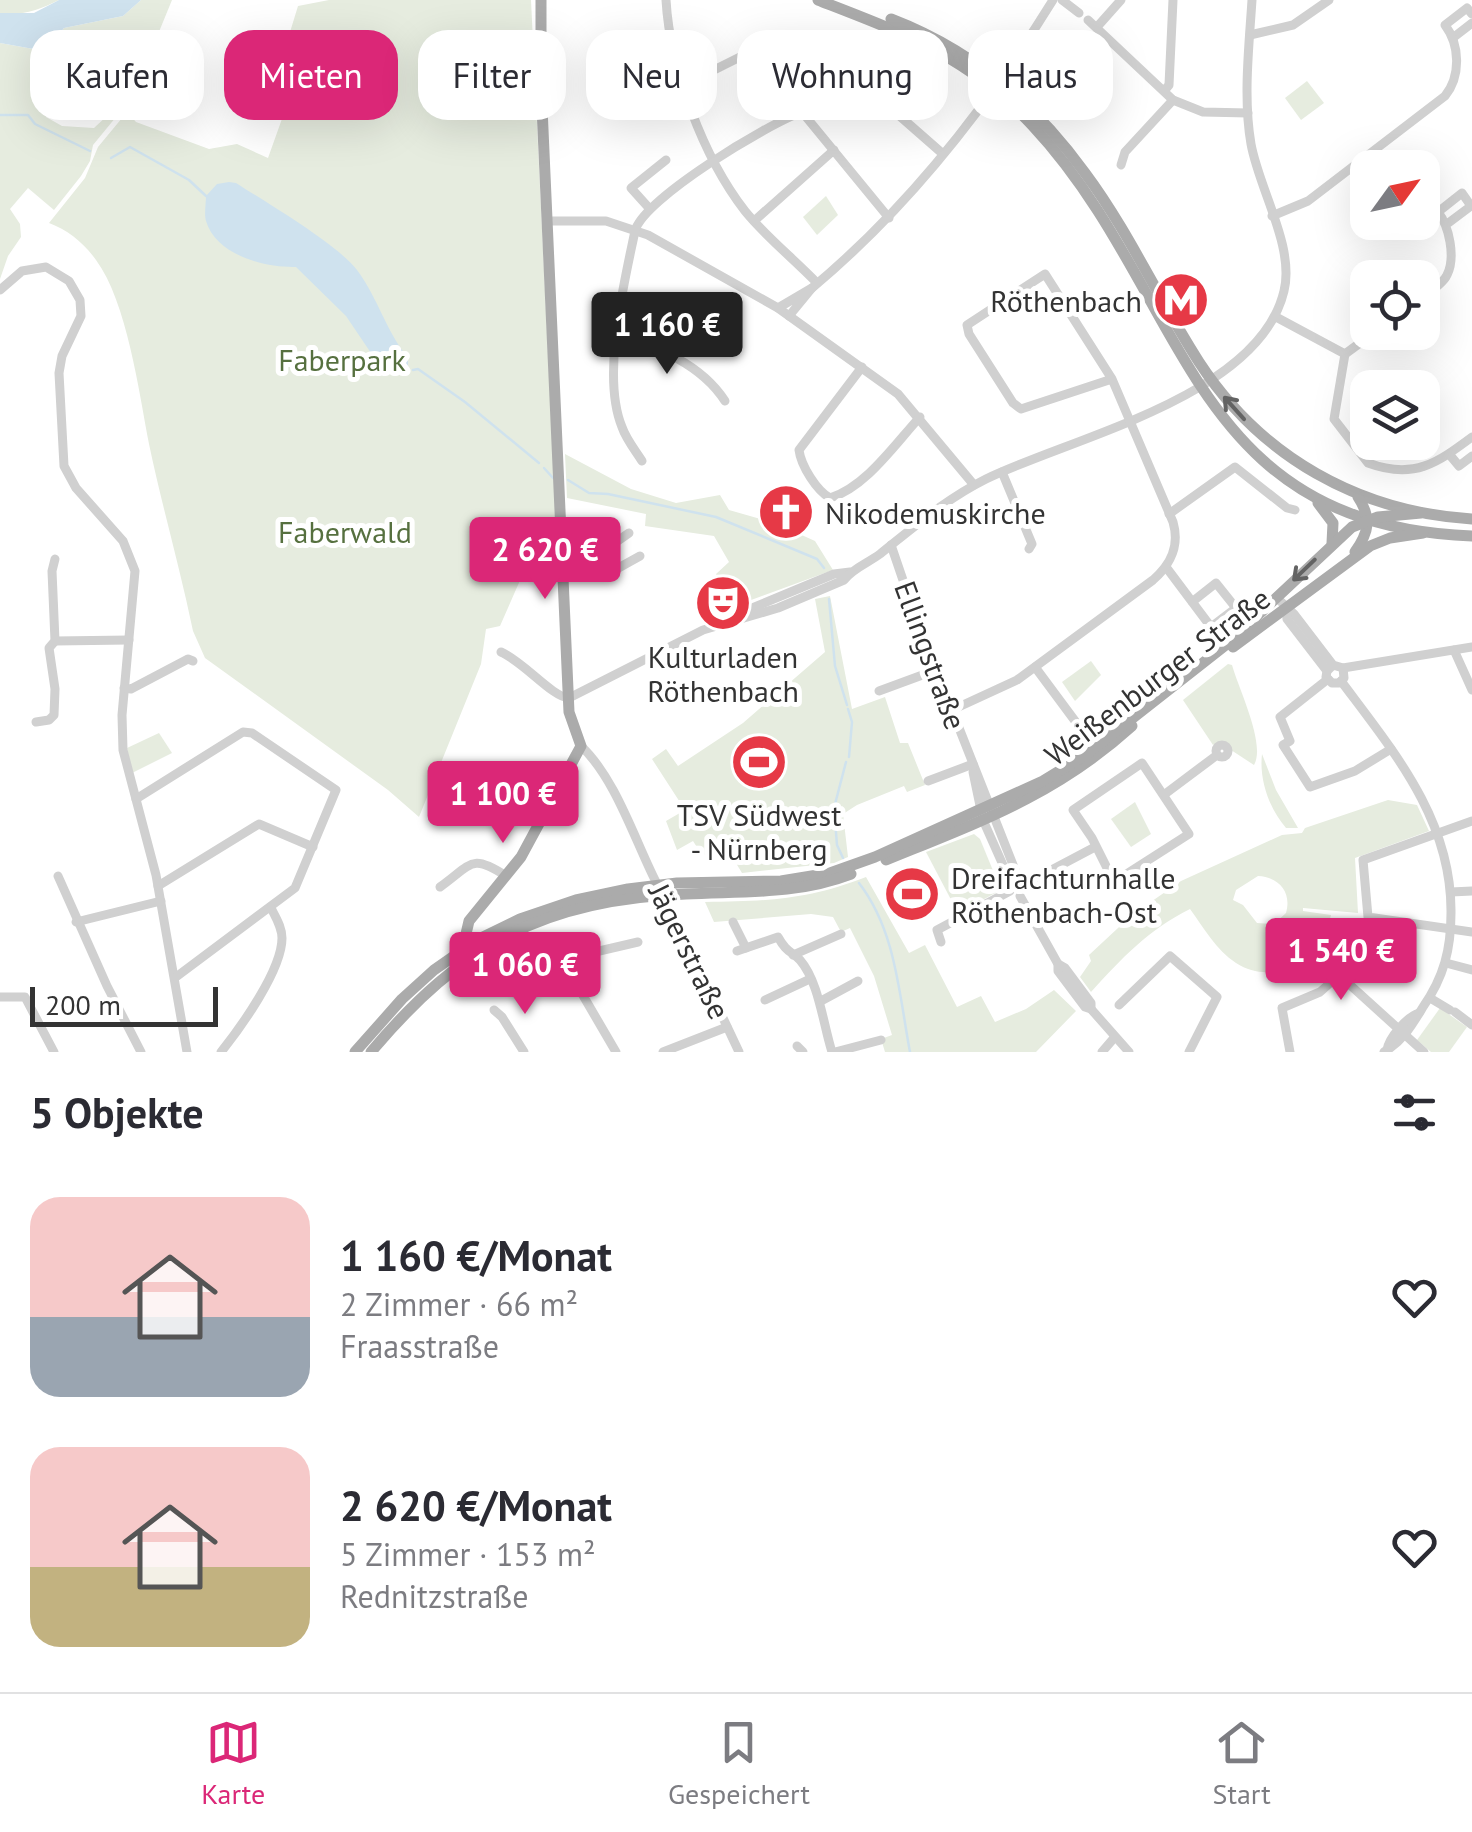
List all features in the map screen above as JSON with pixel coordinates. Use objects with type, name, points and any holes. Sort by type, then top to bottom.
[{"type":"main road","points":[[445,974],[461,956],[469,921],[506,876],[581,746],[569,712],[540,85],[541,0]]},
{"type":"main road","points":[[818,0],[928,44],[968,67]]},
{"type":"main road","points":[[837,0],[940,40],[968,62]]},
{"type":"main road","points":[[1041,120],[1092,182],[1205,382],[1244,442],[1270,468],[1313,498],[1368,521],[1423,533],[1472,536]]},
{"type":"main road","points":[[1205,382],[1260,435],[1295,462],[1344,489],[1421,513],[1472,519]]},
{"type":"main road","points":[[1244,442],[1246,436],[1260,435]]},
{"type":"main road","points":[[1330,506],[1344,500],[1344,489]]},
{"type":"main road","points":[[1351,560],[1366,536],[1368,521],[1356,494]]},
{"type":"main road","points":[[1313,498],[1332,519],[1332,542]]},
{"type":"main road","points":[[1368,521],[1421,513]]},
{"type":"main road","name":"Weißenburger Straße","points":[[986,812],[1080,759],[1226,644],[1332,542],[1355,525],[1368,521]]},
{"type":"main road","name":"Weißenburger Straße","points":[[355,1052],[418,983],[462,949],[517,920],[565,903],[821,875],[1044,792],[1088,764],[1160,702],[1351,560],[1384,540],[1423,533]]},
{"type":"main road","name":"Weißenburger Straße","points":[[370,1052],[445,974],[496,940],[536,922],[661,890]]},
{"type":"main road","points":[[368,1037],[370,1052]]},
{"type":"street","points":[[666,0],[672,30]]},
{"type":"street","points":[[1034,30],[1054,0]]},
{"type":"street","points":[[1062,0],[1173,100],[1204,112],[1248,113]]},
{"type":"street","points":[[1088,20],[1121,0]]},
{"type":"street","points":[[1164,91],[1169,86],[1173,0]]},
{"type":"street","points":[[501,652],[528,668],[556,696],[569,698],[651,654],[736,618],[778,608],[844,580],[939,506],[974,485],[1131,422],[1205,382],[1254,345],[1276,317],[1287,270],[1258,175],[1248,113],[1252,0]]},
{"type":"street","points":[[1250,36],[1293,25],[1330,0]]},
{"type":"street","points":[[1272,216],[1308,201],[1445,96],[1455,77],[1454,37],[1445,25],[1468,8],[1472,14]]},
{"type":"street","points":[[1454,37],[1472,23]]},
{"type":"street","points":[[717,67],[778,38],[860,83],[943,154]]},
{"type":"street","points":[[1121,165],[1125,152],[1173,100]]},
{"type":"street","points":[[642,461],[621,425],[618,412],[616,339],[634,231],[650,208],[669,191],[802,112],[888,218]]},
{"type":"street","points":[[695,120],[715,162],[754,221],[814,285]]},
{"type":"street","points":[[789,316],[814,285],[888,218],[970,120]]},
{"type":"street","points":[[754,221],[834,150]]},
{"type":"street","points":[[650,208],[631,188],[666,160]]},
{"type":"street","points":[[548,220],[606,222],[634,231],[679,250],[778,308],[898,394],[974,485]]},
{"type":"street","points":[[1440,282],[1448,273],[1447,224]]},
{"type":"street","points":[[0,290],[8,280],[29,268],[46,267],[70,281],[80,300],[81,316],[62,356],[59,373],[64,466],[76,488],[123,541],[132,560],[135,592],[124,688],[123,750],[158,886],[187,1052]]},
{"type":"street","points":[[952,710],[994,692],[1036,667],[1166,567],[1176,541],[1169,514],[1112,379],[1045,274],[967,325],[1013,403],[1021,409],[1112,379]]},
{"type":"street","points":[[778,308],[814,285]]},
{"type":"street","points":[[1276,317],[1345,354]]},
{"type":"street","points":[[616,339],[645,344],[700,372],[711,380],[725,401]]},
{"type":"street","points":[[1350,350],[1345,354],[1334,420],[1368,464],[1405,469],[1430,467],[1472,437]]},
{"type":"street","points":[[862,367],[800,450],[800,458],[823,495],[838,496],[859,480],[920,418]]},
{"type":"street","points":[[1450,454],[1458,466],[1472,456]]},
{"type":"street","points":[[1169,514],[1235,468],[1295,510]]},
{"type":"street","points":[[1002,472],[1032,544],[1029,549]]},
{"type":"street","points":[[563,547],[587,546],[612,536],[619,540],[629,534]]},
{"type":"street","name":"Ellingstraße","points":[[892,544],[986,812],[1016,884]]},
{"type":"street","points":[[587,546],[604,576],[640,556]]},
{"type":"street","points":[[36,722],[54,715],[49,648],[55,641],[55,559]]},
{"type":"street","points":[[1166,567],[1192,602],[1211,627],[1236,608],[1216,584],[1192,602]]},
{"type":"street","points":[[1276,597],[1297,617],[1332,671],[1334,684],[1341,682],[1414,782],[1439,832],[1452,892],[1446,963],[1418,1020],[1403,1032],[1394,1047],[1385,1051]]},
{"type":"street","points":[[55,641],[129,640]]},
{"type":"street","points":[[1391,749],[1355,771],[1310,787],[1283,745],[1290,740],[1280,717],[1332,671],[1472,647]]},
{"type":"street","points":[[1454,650],[1472,690]]},
{"type":"street","points":[[124,688],[131,689],[188,659],[194,660]]},
{"type":"street","points":[[1036,667],[1082,728]]},
{"type":"street","points":[[879,691],[936,670]]},
{"type":"street","points":[[136,799],[244,732],[336,790],[295,888],[176,977]]},
{"type":"street","name":"Jägerstraße","points":[[581,746],[614,796],[738,1052]]},
{"type":"street","points":[[1165,794],[1218,755]]},
{"type":"street","points":[[1142,763],[1189,834],[1114,882],[1095,847],[1073,810],[1142,763]]},
{"type":"street","points":[[928,781],[972,764]]},
{"type":"street","points":[[516,773],[543,817]]},
{"type":"street","points":[[1472,821],[1363,860],[1368,918],[1472,932]]},
{"type":"street","points":[[158,886],[259,824],[314,847]]},
{"type":"street","points":[[940,942],[937,930],[1016,884],[1095,847]]},
{"type":"street","points":[[440,886],[475,862],[506,876]]},
{"type":"street","points":[[58,876],[76,922],[141,1052]]},
{"type":"street","points":[[1016,884],[1058,964],[1058,971],[1085,1007],[1130,1052]]},
{"type":"street","points":[[1452,892],[1472,890]]},
{"type":"street","points":[[76,922],[161,901]]},
{"type":"street","points":[[221,1052],[262,991],[280,948],[280,924],[270,908]]},
{"type":"street","points":[[733,922],[741,949],[778,938],[787,953],[798,958],[821,1001],[819,1012],[834,1052],[881,1040]]},
{"type":"street","points":[[793,955],[840,934]]},
{"type":"street","points":[[616,1052],[567,968],[595,952],[638,942]]},
{"type":"street","points":[[1102,1024],[1170,956],[1217,997],[1189,1052]]},
{"type":"street","points":[[1446,963],[1472,970]]},
{"type":"street","points":[[1290,1052],[1282,1008],[1320,992],[1338,975],[1424,1052]]},
{"type":"street","points":[[765,1000],[810,979]]},
{"type":"street","points":[[821,1001],[858,981]]},
{"type":"street","points":[[0,997],[25,998],[54,1052]]},
{"type":"street","points":[[1430,998],[1472,1025]]},
{"type":"street","points":[[494,1010],[524,1052]]},
{"type":"street","points":[[662,1052],[727,1027]]},
{"type":"street","points":[[1102,1052],[1114,1038]]},
{"type":"green space","points":[[0,0],[59,0],[31,11],[9,14],[0,13]]},
{"type":"green space","points":[[141,0],[172,0],[160,30],[62,30],[64,28],[123,16]]},
{"type":"green space","name":"Faberwald","points":[[329,0],[531,0],[532,30],[418,30],[418,120],[537,120],[556,520],[546,521],[500,626],[486,629],[481,664],[419,817],[388,790],[205,658],[193,631],[116,299],[86,248],[49,223],[85,178],[98,147],[120,120],[134,120],[209,149],[237,144],[268,158],[282,120],[398,120],[398,30],[291,30],[298,6]]},
{"type":"green space","points":[[0,43],[30,48],[30,120],[94,128],[103,120],[114,120],[93,145],[81,176],[54,210],[28,188],[10,209],[20,224],[21,237],[8,256],[0,279]]},
{"type":"green space","points":[[1307,81],[1324,103],[1301,120],[1285,98]]},
{"type":"green space","points":[[826,196],[838,215],[817,235],[803,217]]},
{"type":"green space","points":[[565,454],[631,489],[676,503],[720,495],[729,510],[775,523],[815,541],[833,570],[743,603],[738,584],[723,585],[716,574],[729,562],[714,536],[645,526],[646,514],[567,498]]},
{"type":"green space","name":"TSV Südwest - Nürnberg","points":[[830,596],[852,709],[885,697],[900,743],[908,743],[925,785],[907,792],[904,786],[843,814],[848,857],[834,863],[742,873],[728,850],[702,855],[693,841],[677,850],[666,821],[685,810],[652,759],[666,749],[678,766],[743,723],[825,652],[815,599]]},
{"type":"green space","points":[[1091,661],[1101,675],[1075,701],[1062,682]]},
{"type":"green space","points":[[1228,664],[1232,665],[1254,731],[1254,765],[1228,744],[1221,741],[1213,745],[1183,700]]},
{"type":"green space","points":[[159,733],[172,753],[132,773],[127,748]]},
{"type":"green space","points":[[1262,754],[1276,790],[1298,828],[1286,828],[1270,803],[1262,774]]},
{"type":"green space","points":[[1388,800],[1417,805],[1429,831],[1355,858],[1358,913],[1303,908],[1331,915],[1326,930],[1308,955],[1282,970],[1251,970],[1236,963],[1216,945],[1190,909],[1148,936],[1091,992],[1080,977],[1091,961],[1089,955],[1132,915],[1181,881],[1282,835],[1302,833],[1305,828]],"holes":[[[1258,876],[1272,879],[1285,892],[1286,913],[1274,924],[1257,923],[1243,905],[1233,900],[1236,890]]]},
{"type":"green space","points":[[1135,802],[1151,834],[1131,847],[1111,819]]},
{"type":"green space","points":[[974,834],[980,839],[1001,890],[958,913],[926,852]]},
{"type":"green space","points":[[866,877],[909,953],[925,945],[957,1007],[981,996],[995,1022],[1026,1009],[1054,990],[1076,1011],[1036,1052],[885,1052],[881,1039],[892,1035],[874,976],[850,928],[841,932],[833,917],[811,914],[714,922],[705,902],[787,898]]},
{"type":"green space","points":[[1440,1008],[1467,1027],[1449,1052],[1431,1052],[1417,1040]]},
{"type":"water","points":[[59,0],[141,0],[123,16],[62,30],[30,30],[30,48],[0,43],[0,13],[34,13]]},
{"type":"water","points":[[229,182],[301,224],[357,270],[408,358],[408,367],[389,367],[373,356],[346,316],[296,267],[257,262],[220,243],[206,221],[206,196],[217,184]]},
{"type":"waterway","points":[[0,115],[28,115],[35,124],[90,151]]},
{"type":"waterway","points":[[111,158],[130,147],[189,180],[206,196]]},
{"type":"waterway","points":[[413,370],[418,369],[465,402],[539,463]]},
{"type":"waterway","points":[[544,468],[553,478]]},
{"type":"waterway","points":[[568,480],[589,493],[716,517],[817,559],[824,568]]},
{"type":"waterway","points":[[829,599],[835,666],[847,705]]},
{"type":"waterway","points":[[848,709],[852,722],[849,757]]},
{"type":"waterway","points":[[843,858],[837,845],[834,808],[846,762]]},
{"type":"waterway","points":[[859,883],[888,942],[910,1052]]},
{"type":"place","name":"Röthenbach","points":[[1181,300]]},
{"type":"place","name":"Nikodemuskirche","points":[[786,512]]},
{"type":"place","name":"Kulturladen Röthenbach","points":[[723,603]]},
{"type":"place","name":"TSV Südwest - Nürnberg","points":[[759,762]]},
{"type":"place","name":"Dreifachturnhalle Röthenbach-Ost","points":[[912,894]]},
{"type":"park label","name":"Faberpark","points":[[342,359]]}]
